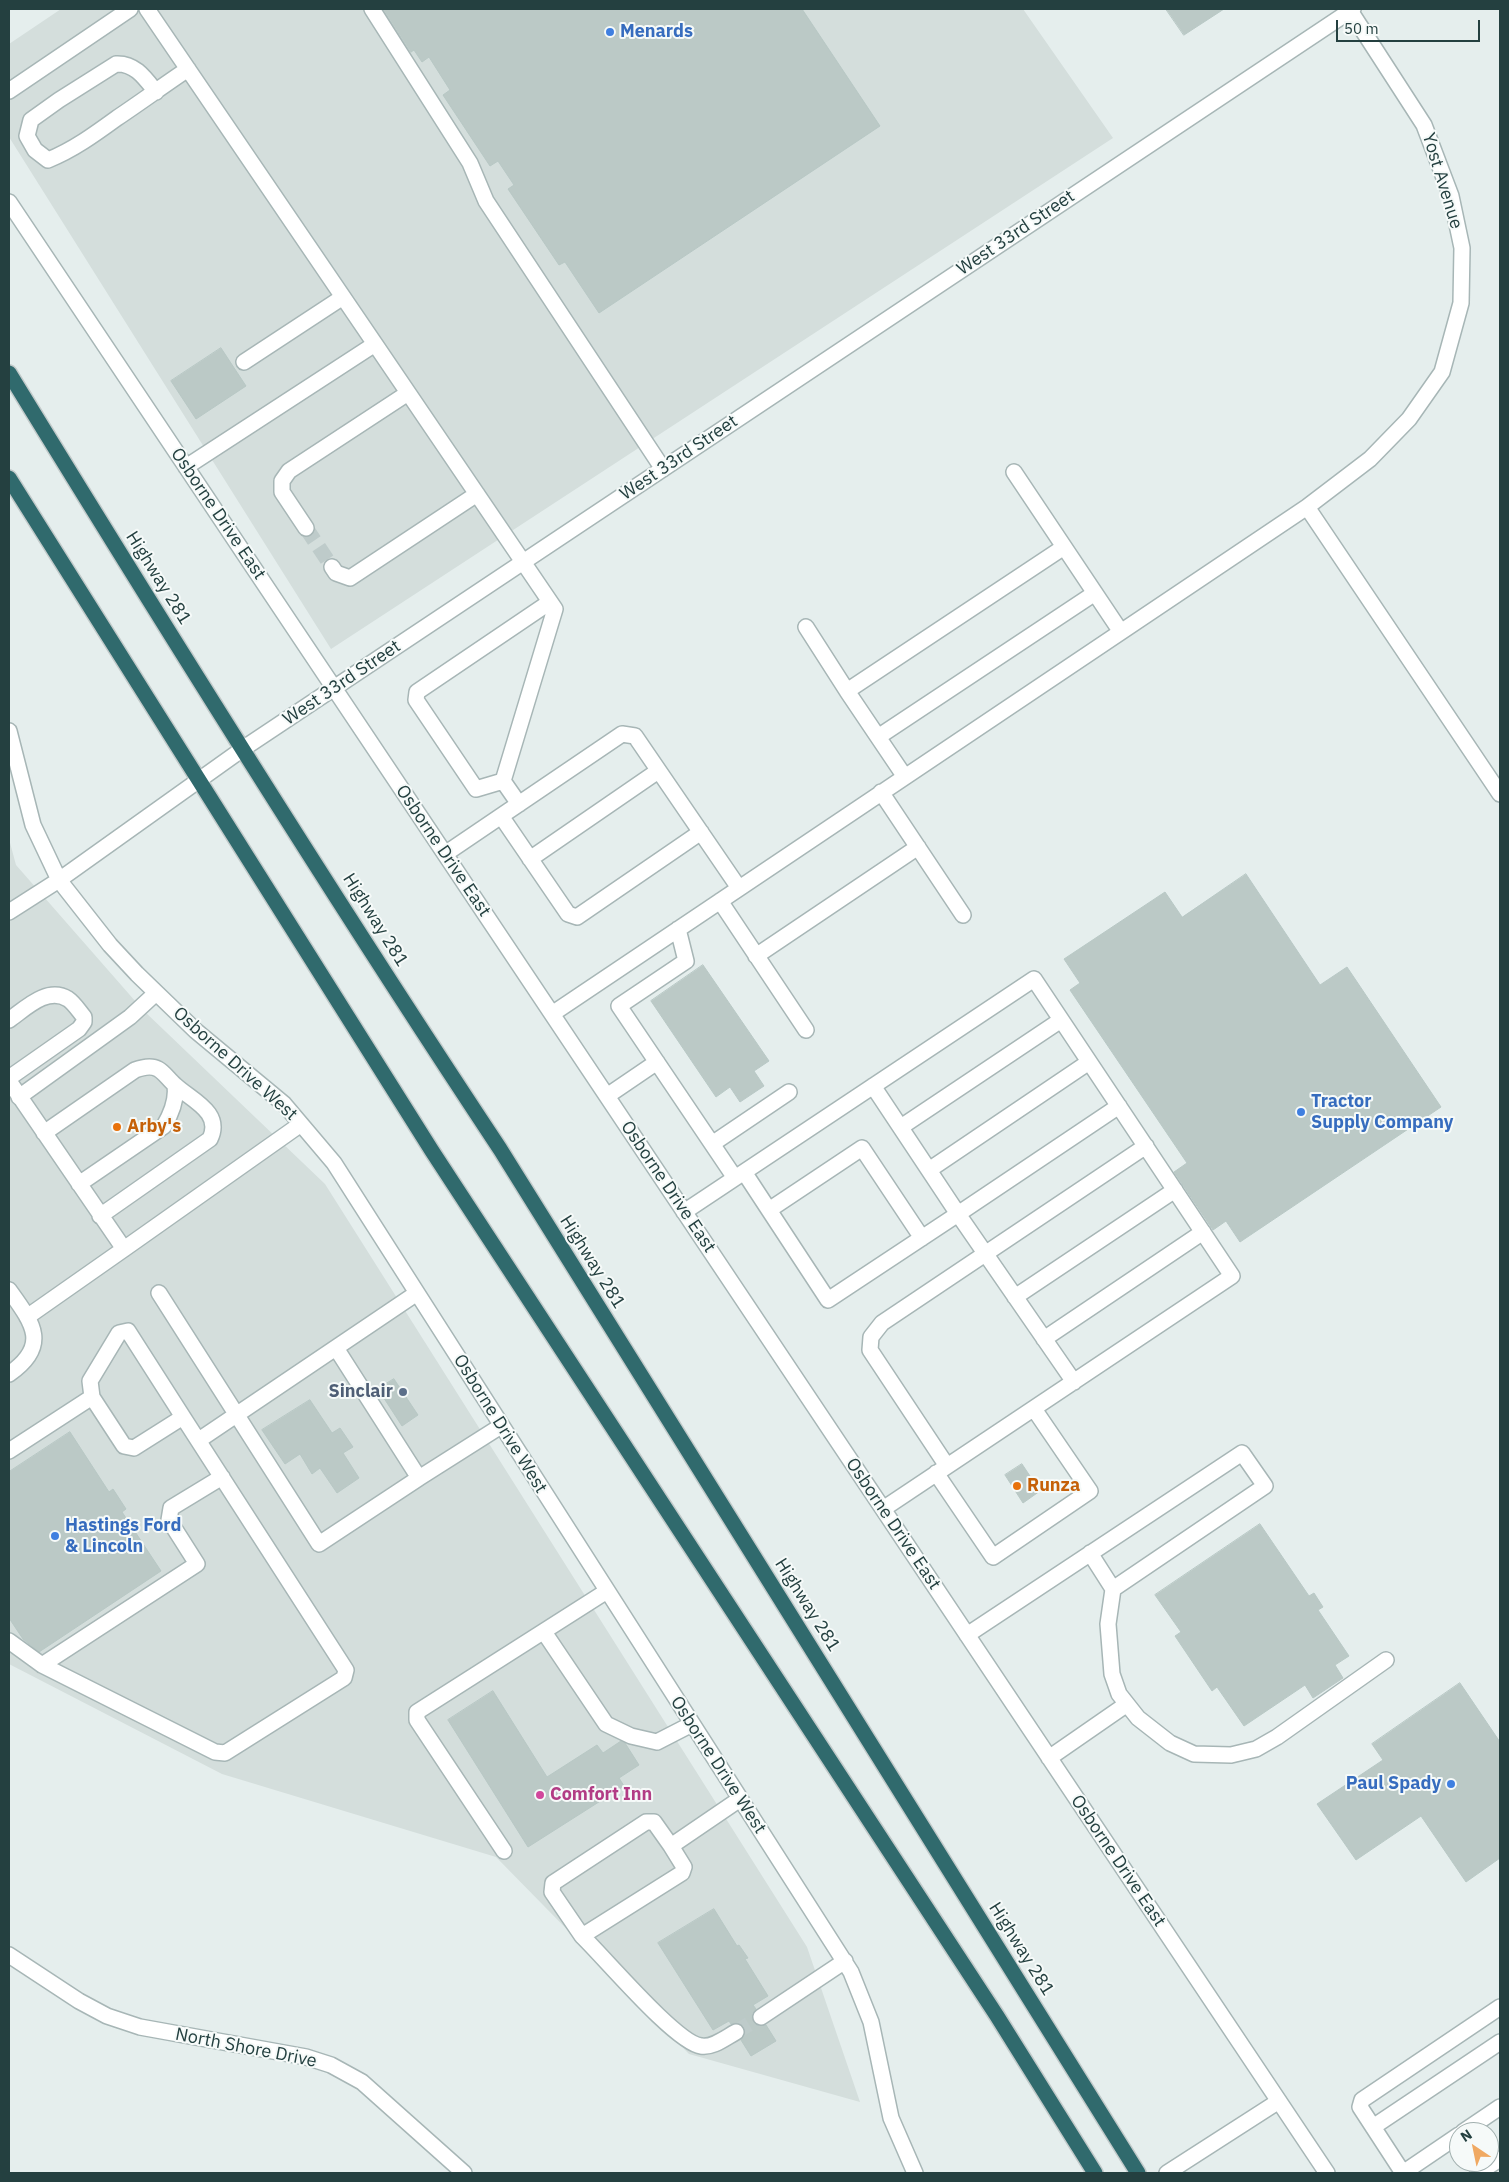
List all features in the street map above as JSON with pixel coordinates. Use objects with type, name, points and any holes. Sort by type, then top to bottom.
[{"type":"highway","name":"Highway 281","points":[[9,374],[244,748],[505,1157],[1138,2173]]},
{"type":"highway","points":[[9,478],[432,1151],[998,2016],[1095,2173]]},
{"type":"street","points":[[9,91],[130,9]]},
{"type":"street","points":[[147,9],[555,609],[503,781]]},
{"type":"street","points":[[372,9],[470,163],[486,201],[663,469]]},
{"type":"street","name":"West 33rd Street","points":[[9,912],[59,880],[244,748],[1350,9]]},
{"type":"street","name":"Yost Avenue","points":[[1307,506],[1370,459],[1409,419],[1442,372],[1460,303],[1462,248],[1451,196],[1424,125],[1350,9]]},
{"type":"street","points":[[156,92],[142,74],[126,64],[116,64],[31,120],[26,136],[35,150],[48,160],[66,153],[156,92],[188,69]]},
{"type":"street","name":"Osborne Drive East","points":[[9,202],[1327,2173]]},
{"type":"street","points":[[244,362],[343,297]]},
{"type":"street","points":[[186,467],[375,344]]},
{"type":"street","points":[[306,528],[282,492],[282,481],[289,472],[408,393]]},
{"type":"street","points":[[1014,472],[1121,632]]},
{"type":"street","points":[[332,567],[336,573],[350,578],[476,494]]},
{"type":"street","points":[[552,1014],[1307,506],[1500,794]]},
{"type":"street","points":[[847,691],[1064,547]]},
{"type":"street","points":[[878,737],[1095,593]]},
{"type":"street","points":[[503,781],[476,788],[416,700],[417,692],[550,602]]},
{"type":"street","points":[[806,627],[905,777]]},
{"type":"street","name":"Osborne Drive West","points":[[9,730],[33,825],[59,880],[110,946],[196,1032],[284,1104],[334,1163],[844,1961],[863,1998],[878,2051],[891,2118],[915,2173]]},
{"type":"street","points":[[445,854],[622,734],[635,736],[739,888]]},
{"type":"street","points":[[530,859],[658,771]]},
{"type":"street","points":[[503,781],[519,804]]},
{"type":"street","points":[[881,792],[963,915]]},
{"type":"street","points":[[501,816],[568,914],[577,917],[701,832]]},
{"type":"street","points":[[756,956],[918,847]]},
{"type":"street","points":[[720,901],[806,1030]]},
{"type":"street","points":[[678,929],[686,961],[619,1006],[712,1144],[769,1210],[828,1300],[1119,1106]]},
{"type":"street","points":[[684,1212],[1034,979],[1146,1146],[1232,1276],[883,1509]]},
{"type":"street","points":[[19,1096],[130,1016],[156,993]]},
{"type":"street","points":[[9,1020],[43,997],[55,995],[68,999],[84,1017],[84,1022],[79,1029],[9,1080],[124,1249]]},
{"type":"street","points":[[901,1127],[1061,1020]]},
{"type":"street","points":[[607,1096],[657,1062]]},
{"type":"street","points":[[929,1170],[1089,1062]]},
{"type":"street","points":[[44,1133],[140,1068],[150,1066],[159,1069],[175,1086],[207,1111],[213,1120],[213,1133],[210,1139],[100,1216]]},
{"type":"street","points":[[79,1184],[164,1126],[169,1117],[176,1094],[175,1086]]},
{"type":"street","points":[[873,1086],[958,1214],[1074,1382]]},
{"type":"street","points":[[712,1144],[789,1092]]},
{"type":"street","points":[[28,1316],[301,1124]]},
{"type":"street","points":[[1034,1409],[1090,1491],[993,1557],[870,1350],[871,1337],[882,1323],[1146,1146]]},
{"type":"street","points":[[769,1210],[862,1148],[922,1238]]},
{"type":"street","points":[[1015,1297],[1175,1190]]},
{"type":"street","points":[[1044,1339],[1203,1232]]},
{"type":"street","points":[[9,1290],[28,1316],[33,1327],[34,1342],[29,1355],[9,1374]]},
{"type":"street","points":[[159,1293],[319,1544],[501,1426]]},
{"type":"street","points":[[199,1440],[417,1293]]},
{"type":"street","points":[[9,1642],[42,1665],[215,1752],[225,1753],[344,1678],[346,1670],[128,1331],[119,1333],[90,1381],[92,1397],[124,1446],[134,1448],[183,1417]]},
{"type":"street","points":[[336,1348],[419,1478]]},
{"type":"street","points":[[9,1452],[92,1397]]},
{"type":"street","points":[[967,1635],[1242,1453],[1265,1486],[1113,1589]]},
{"type":"street","points":[[42,1665],[197,1564],[168,1520],[171,1508],[222,1477]]},
{"type":"street","points":[[1090,1553],[1113,1589],[1108,1624],[1112,1674],[1119,1694],[1138,1718],[1170,1743],[1194,1754],[1231,1755],[1256,1749],[1278,1737],[1386,1660]]},
{"type":"street","points":[[504,1851],[416,1720],[417,1712],[607,1591]]},
{"type":"street","points":[[544,1632],[606,1724],[631,1736],[657,1742],[692,1724]]},
{"type":"street","points":[[1050,1758],[1127,1704]]},
{"type":"street","points":[[671,1846],[740,1799]]},
{"type":"street","points":[[582,1936],[682,1873],[684,1867],[654,1822],[646,1822],[553,1884],[552,1892],[582,1936],[643,2000],[691,2044],[703,2047],[716,2044],[736,2032]]},
{"type":"street","name":"North Shore Drive","points":[[9,1954],[79,2001],[107,2016],[132,2024],[306,2057],[331,2065],[362,2082],[464,2173]]},
{"type":"street","points":[[761,2017],[844,1961]]},
{"type":"street","points":[[1449,2142],[1403,2173],[1360,2107],[1362,2100],[1500,2007]]},
{"type":"street","points":[[1372,2128],[1500,2042]]},
{"type":"street","points":[[1167,2173],[1279,2101]]},
{"type":"street","points":[[1478,2122],[1500,2107]]},
{"type":"street","points":[[1478,2173],[1500,2158]]},
{"type":"shaded area","points":[[61,9],[1023,9],[1113,138],[331,649],[9,137],[9,44]]},
{"type":"shaded area","points":[[9,839],[16,865],[143,1010],[325,1184],[807,1947],[860,2102],[689,2054],[496,1857],[222,1774],[9,1664]]},
{"type":"building","points":[[383,9],[802,9],[880,126],[599,313],[565,262],[559,265],[508,189],[514,185],[498,161],[490,166],[443,95],[450,90],[429,57],[422,62],[414,50],[411,52]]},
{"type":"building","points":[[1166,9],[1224,9],[1184,35]]},
{"type":"building","points":[[221,348],[246,386],[196,419],[171,381]]},
{"type":"building","points":[[1246,874],[1320,985],[1347,967],[1441,1107],[1240,1242],[1226,1221],[1213,1230],[1174,1172],[1187,1163],[1070,990],[1080,983],[1064,959],[1165,892],[1182,917]]},
{"type":"building","points":[[703,965],[769,1061],[754,1071],[764,1086],[740,1102],[730,1087],[716,1097],[651,1001]]},
{"type":"building","points":[[394,1379],[418,1415],[402,1426],[378,1389]]},
{"type":"building","points":[[310,1400],[332,1433],[340,1428],[353,1447],[343,1453],[359,1478],[337,1493],[320,1468],[312,1474],[300,1454],[285,1464],[262,1430]]},
{"type":"building","points":[[70,1432],[109,1492],[113,1489],[126,1509],[122,1512],[161,1571],[39,1652],[23,1639],[9,1618],[9,1472]]},
{"type":"building","points":[[1022,1464],[1040,1491],[1023,1503],[1005,1475]]},
{"type":"building","points":[[1260,1524],[1309,1596],[1314,1593],[1323,1607],[1318,1610],[1349,1656],[1335,1665],[1343,1678],[1313,1698],[1305,1685],[1244,1726],[1217,1687],[1212,1691],[1175,1636],[1181,1632],[1155,1595]]},
{"type":"building","points":[[1460,1683],[1500,1742],[1500,1858],[1466,1882],[1421,1816],[1356,1860],[1317,1804],[1383,1760],[1372,1744]]},
{"type":"building","points":[[493,1691],[547,1777],[597,1745],[603,1753],[621,1741],[625,1743],[639,1765],[619,1778],[624,1786],[528,1847],[448,1720]]},
{"type":"building","points":[[714,1909],[737,1946],[739,1945],[748,1958],[745,1959],[768,1996],[753,2005],[756,2009],[752,2018],[756,2025],[766,2025],[776,2041],[751,2056],[741,2040],[745,2032],[744,2027],[736,2023],[731,2024],[729,2021],[713,2030],[658,1943]]},
{"type":"tunnel","points":[[306,528],[332,567]]},
{"type":"tunnel","points":[[736,2032],[761,2017]]},
{"type":"place","name":"Menards","points":[[610,32]]},
{"type":"place","name":"Tractor Supply Company","points":[[1301,1112]]},
{"type":"place","name":"Arby's","points":[[117,1127]]},
{"type":"place","name":"Sinclair","points":[[403,1392]]},
{"type":"place","name":"Runza","points":[[1017,1486]]},
{"type":"place","name":"Hastings Ford & Lincoln","points":[[55,1536]]},
{"type":"place","name":"Paul Spady","points":[[1451,1784]]},
{"type":"place","name":"Comfort Inn","points":[[540,1795]]}]
